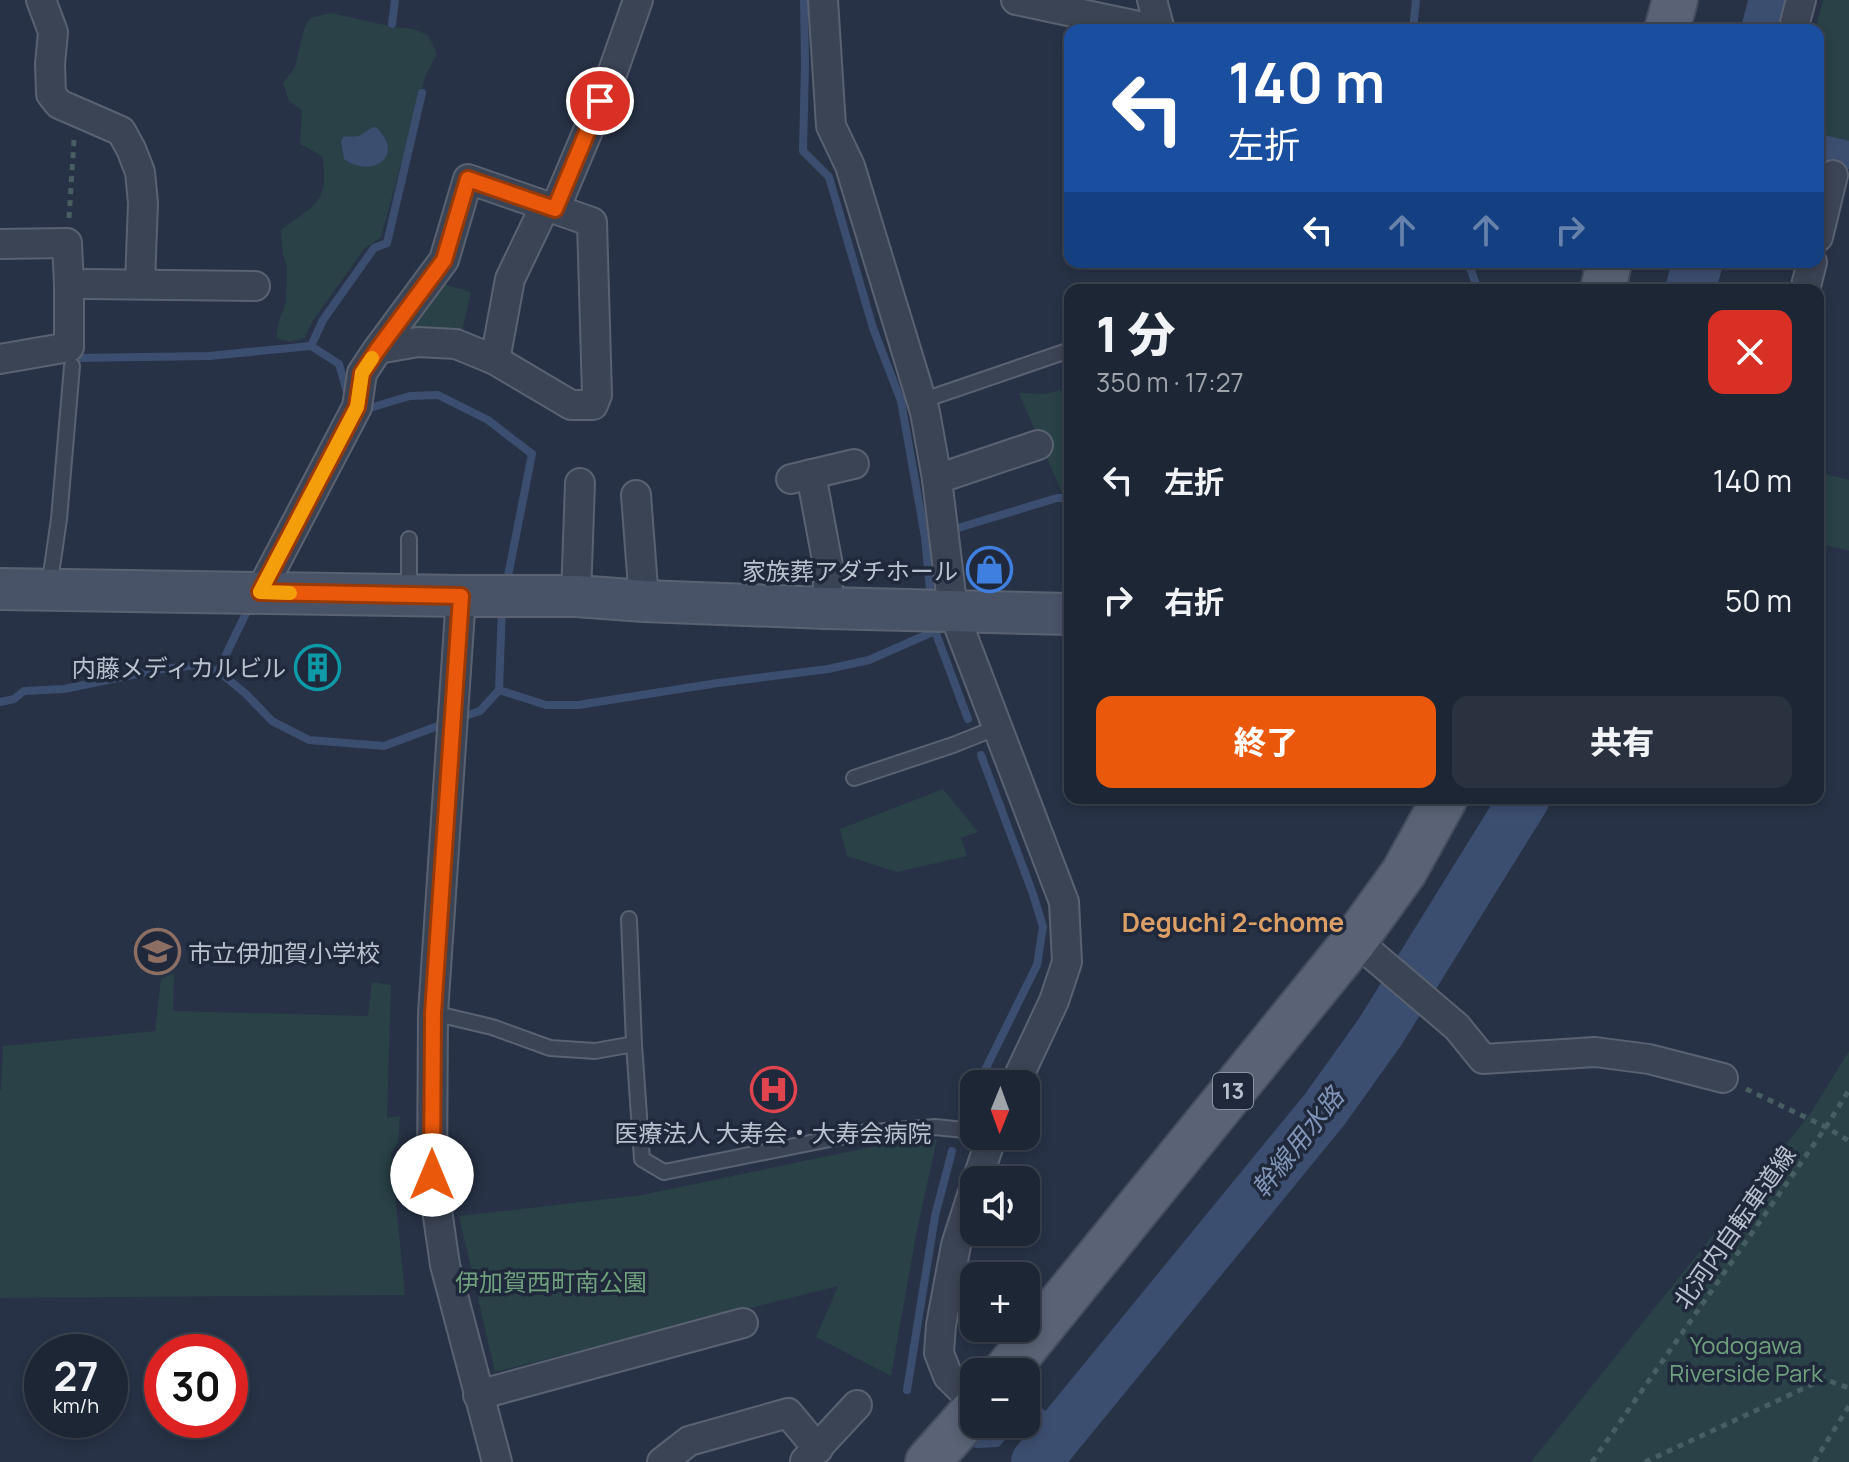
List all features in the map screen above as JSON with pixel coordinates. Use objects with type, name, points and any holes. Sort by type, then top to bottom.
[{"type":"main road","points":[[1669,24],[1675,0]]},
{"type":"main road","name":"13","points":[[1017,1358],[1362,946],[1442,804]]},
{"type":"main road","points":[[928,1462],[960,1426]]},
{"type":"street","points":[[41,0],[53,32],[51,94],[59,104],[121,131],[140,172],[143,203],[140,283]]},
{"type":"street","points":[[495,360],[510,279],[550,207],[612,74],[638,0]]},
{"type":"street","points":[[823,0],[831,126],[850,166],[921,401],[937,479],[953,611],[1064,902],[1067,962],[1054,1001],[1022,1070]]},
{"type":"street","points":[[1016,0],[1067,6],[1135,24]]},
{"type":"street","points":[[1152,0],[1157,24]]},
{"type":"street","points":[[1795,24],[1801,0]]},
{"type":"street","points":[[1824,212],[1833,175]]},
{"type":"street","points":[[260,592],[357,407],[362,373],[378,349],[444,260],[468,179],[592,222],[597,395],[593,405],[571,405],[495,360],[456,344],[418,342],[378,349]]},
{"type":"street","points":[[0,244],[67,243],[69,347],[0,359]]},
{"type":"street","points":[[86,284],[255,286]]},
{"type":"street","points":[[937,479],[1038,445]]},
{"type":"street","points":[[826,608],[829,571],[801,477],[854,464]]},
{"type":"street","points":[[576,596],[580,483]]},
{"type":"street","points":[[636,495],[644,601]]},
{"type":"street","points":[[0,589],[576,596],[826,608],[1064,614]]},
{"type":"street","points":[[461,596],[433,1013],[432,1175],[445,1265],[497,1462]]},
{"type":"street","points":[[1362,946],[1457,1027],[1483,1059],[1595,1052],[1649,1059],[1723,1078]]},
{"type":"street","points":[[960,1233],[941,1325],[939,1353],[948,1376],[960,1388]]},
{"type":"street","points":[[478,1395],[743,1323]]},
{"type":"street","points":[[662,1462],[689,1441],[788,1413],[811,1455],[857,1405]]},
{"type":"lane","points":[[921,401],[1064,352]]},
{"type":"lane","points":[[49,589],[59,519],[72,366]]},
{"type":"lane","points":[[409,539],[409,595]]},
{"type":"lane","points":[[854,778],[998,727]]},
{"type":"lane","points":[[629,919],[642,1159],[664,1172],[860,1133],[935,1127],[960,1131]]},
{"type":"lane","points":[[433,1013],[492,1027],[550,1048],[595,1051],[634,1044]]},
{"type":"path","points":[[67,243],[76,111]]},
{"type":"path","points":[[1723,1078],[1849,1141]]},
{"type":"path","name":"北河内自転車道線","points":[[1592,1462],[1849,1090]]},
{"type":"path","points":[[1645,1462],[1824,1379],[1849,1388]]},
{"type":"path","points":[[1814,1462],[1849,1406]]},
{"type":"green space","points":[[1823,0],[1849,0],[1849,146],[1824,140],[1824,24],[1817,24]]},
{"type":"green space","points":[[331,13],[413,29],[428,35],[437,54],[425,77],[381,237],[364,249],[304,338],[289,342],[276,338],[286,302],[287,267],[281,230],[317,201],[322,193],[324,172],[322,156],[300,144],[302,110],[289,101],[283,83],[295,67],[304,29],[310,18]]},
{"type":"green space","points":[[444,284],[471,292],[462,332],[415,337],[415,314]]},
{"type":"green space","points":[[1060,390],[1064,398],[1064,493],[1019,393],[1046,394]]},
{"type":"green space","points":[[1824,474],[1849,480],[1849,551],[1824,545]]},
{"type":"green space","points":[[943,789],[978,832],[961,838],[967,856],[897,872],[847,856],[840,829]]},
{"type":"green space","points":[[174,973],[173,1011],[368,1016],[372,982],[391,985],[387,1118],[400,1116],[398,1143],[391,1153],[405,1295],[0,1298],[0,1090],[3,1046],[155,1031],[161,979]]},
{"type":"green space","name":"Yodogawa Riverside Park","points":[[1849,1051],[1849,1462],[1531,1462],[1810,1114]]},
{"type":"green space","name":"伊加賀西町南公園","points":[[937,1139],[891,1376],[816,1337],[838,1286],[495,1372],[459,1216],[642,1195],[871,1147]]},
{"type":"water","points":[[376,127],[388,147],[387,156],[382,162],[365,167],[344,159],[343,137],[358,136]]},
{"type":"waterway","points":[[392,24],[395,0]]},
{"type":"waterway","points":[[804,0],[803,151],[829,177],[873,328],[901,401],[925,537],[930,590]]},
{"type":"waterway","points":[[1414,24],[1416,0]]},
{"type":"waterway","name":"幹線用水路","points":[[1768,24],[1774,0]]},
{"type":"waterway","points":[[347,392],[339,364],[311,346],[323,320],[374,248],[387,243],[422,93]]},
{"type":"waterway","points":[[1824,149],[1849,155]]},
{"type":"waterway","points":[[1470,268],[1476,284]]},
{"type":"waterway","name":"幹線用水路","points":[[1692,284],[1696,268]]},
{"type":"waterway","points":[[77,358],[209,356],[311,346]]},
{"type":"waterway","points":[[366,409],[410,396],[438,395],[488,420],[532,454],[506,586]]},
{"type":"waterway","points":[[948,531],[1064,498]]},
{"type":"waterway","points":[[218,671],[249,607]]},
{"type":"waterway","points":[[459,718],[480,711],[499,690],[502,607]]},
{"type":"waterway","points":[[499,690],[546,705],[578,705],[828,669],[869,660],[935,631],[968,719]]},
{"type":"waterway","points":[[0,702],[14,699],[24,691],[64,689],[197,665],[218,671],[272,721],[309,740],[384,746],[446,723]]},
{"type":"waterway","points":[[981,755],[1043,927],[1037,965],[985,1070]]},
{"type":"waterway","name":"幹線用水路","points":[[1036,1462],[1325,1109],[1380,1032],[1521,804]]},
{"type":"waterway","points":[[907,1390],[935,1216],[952,1151]]},
{"type":"waterway","points":[[1040,1411],[1062,1430]]},
{"type":"waterway","points":[[977,1444],[997,1443],[1001,1438]]},
{"type":"slow traffic","points":[[290,593],[260,592],[357,407],[362,373],[372,358]]},
{"type":"place","name":"家族葬アダチホール","points":[[989,570]]},
{"type":"place","name":"内藤メディカルビル","points":[[317,667]]},
{"type":"place","name":"市立伊加賀小学校","points":[[157,952]]},
{"type":"place","name":"医療法人 大寿会・大寿会病院","points":[[773,1090]]},
{"type":"district","name":"Deguchi 2-chome","points":[[1233,922]]},
{"type":"route","points":[[432,1175],[433,1013],[461,596],[260,592],[357,407],[362,373],[444,260],[468,179],[555,209],[600,101]]}]
